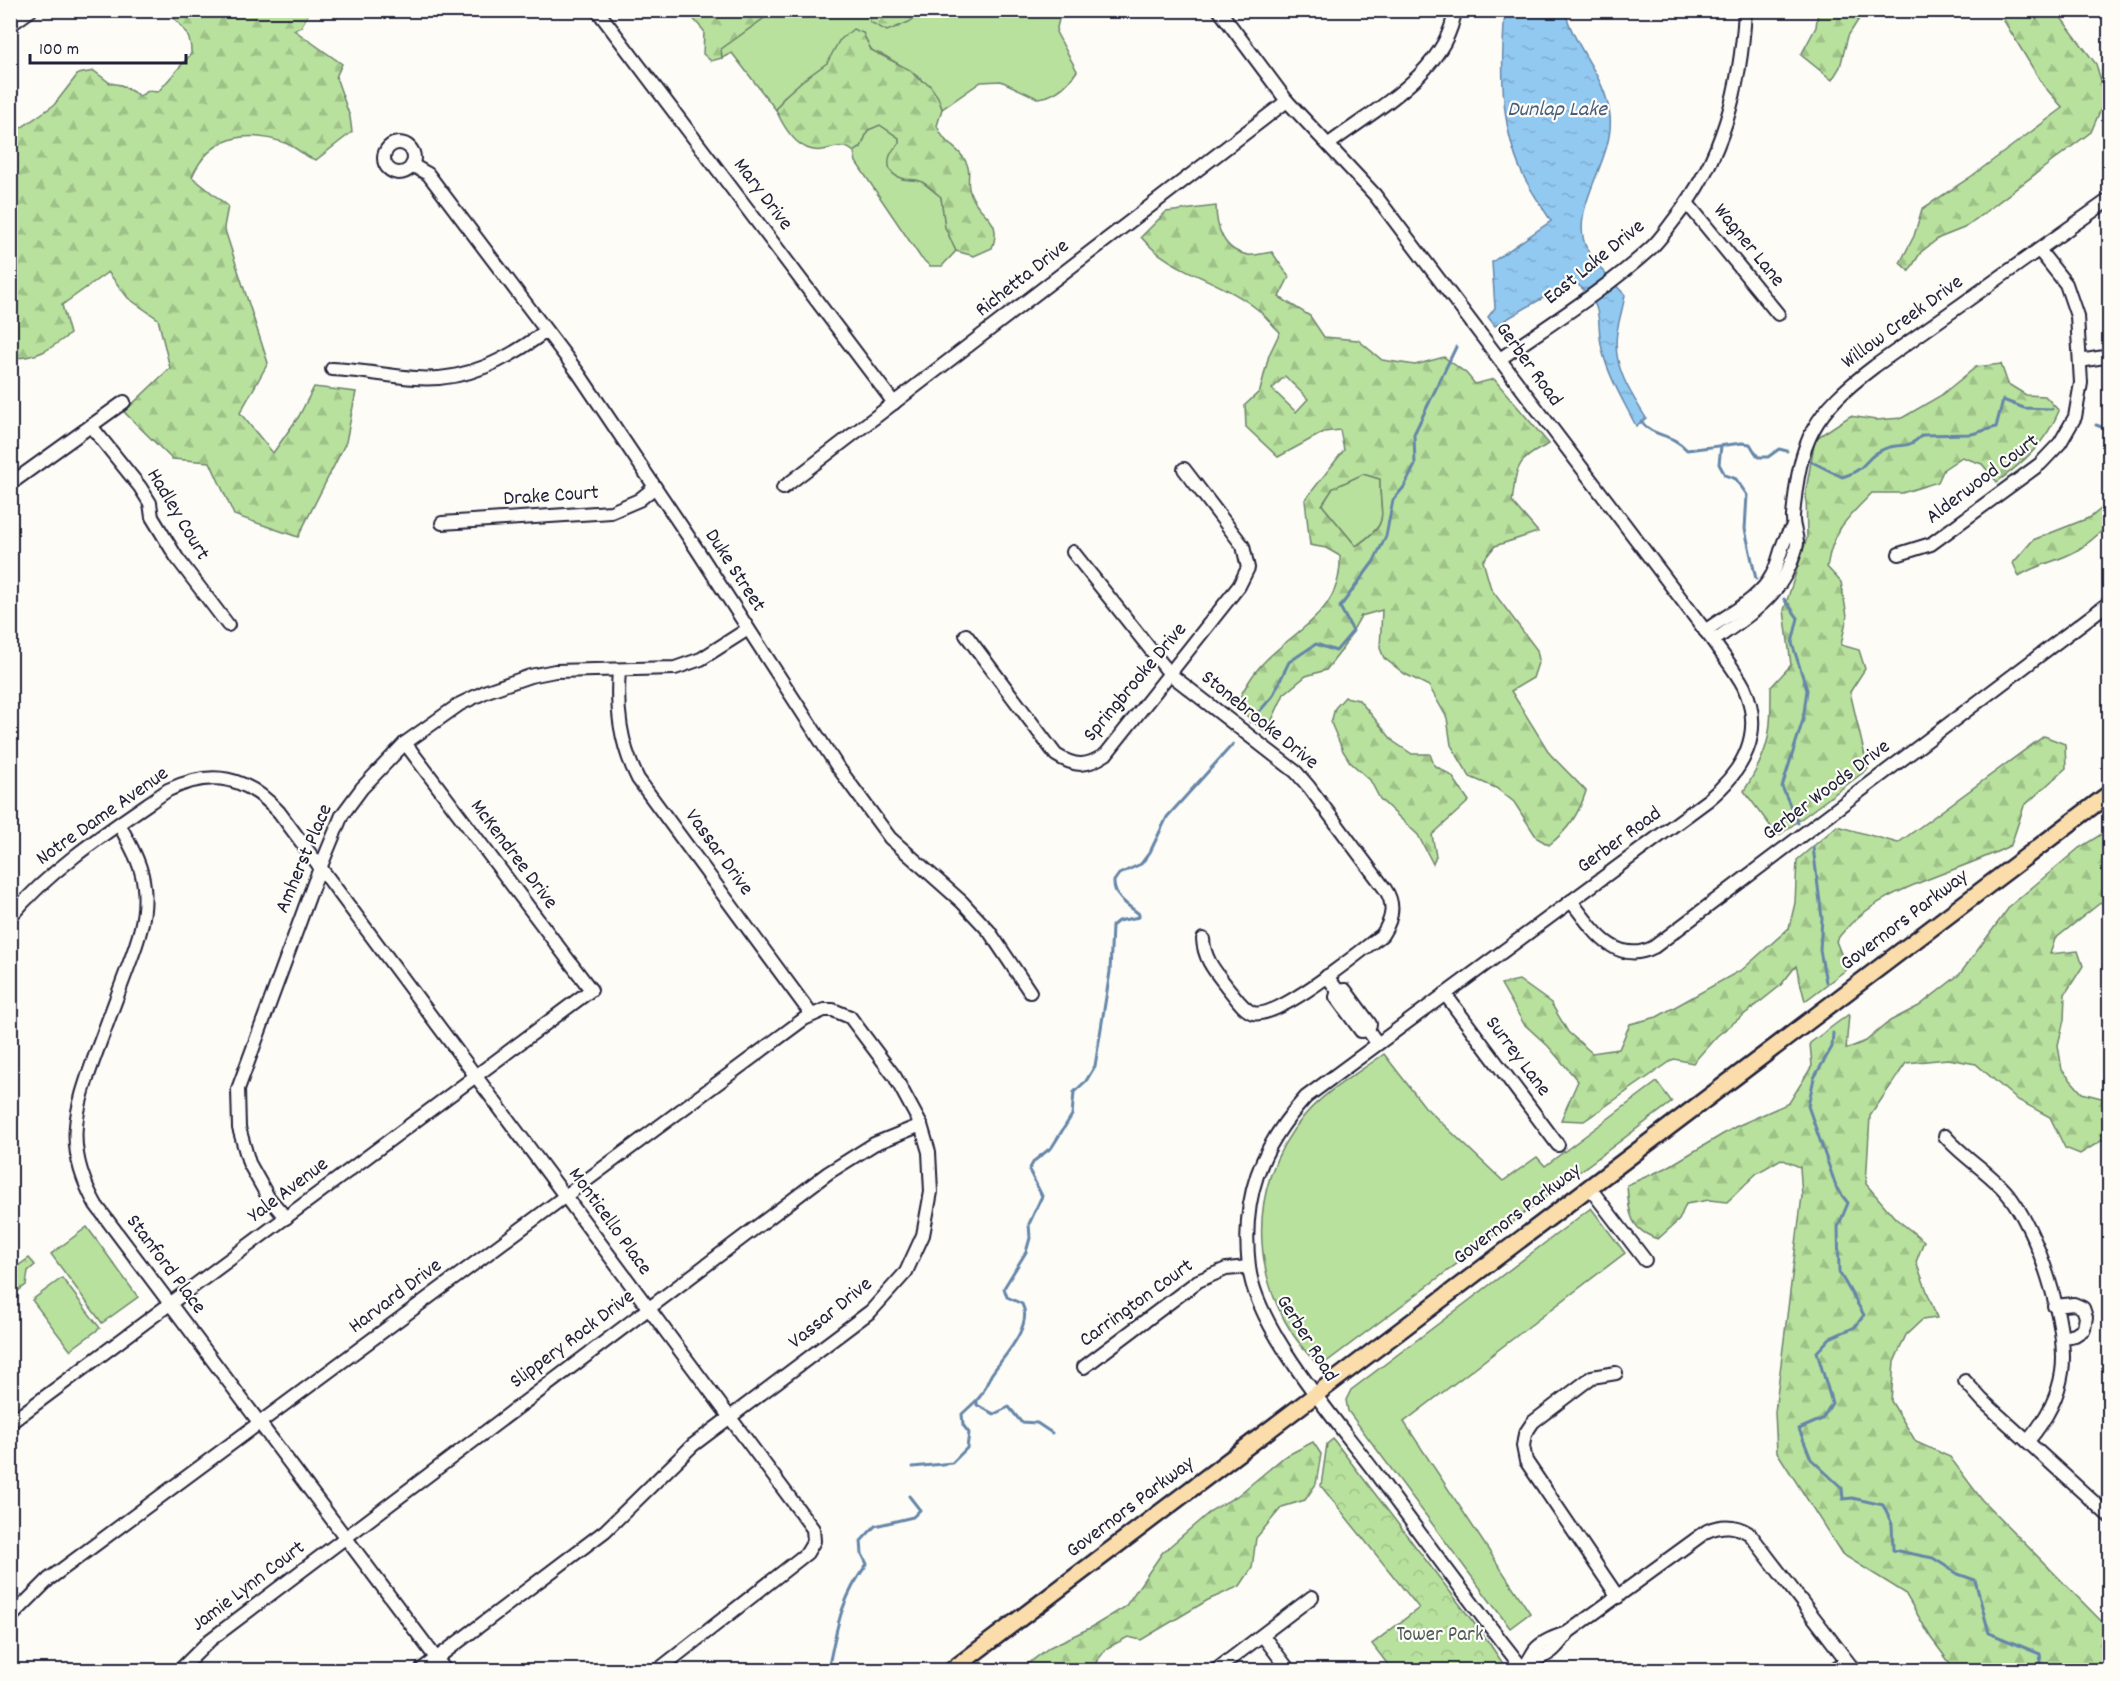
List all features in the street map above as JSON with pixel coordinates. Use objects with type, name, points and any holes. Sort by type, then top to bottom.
[{"type":"main road","name":"Governors Parkway","points":[[952,1671],[2109,793]]},
{"type":"street","points":[[10,25],[31,10]]},
{"type":"street","name":"Mary Drive","points":[[597,10],[894,403]]},
{"type":"street","name":"Gerber Road","points":[[1219,10],[1287,101],[1375,195],[1709,636],[1736,675],[1749,704],[1751,731],[1741,766],[1734,778],[1708,800],[1306,1097],[1267,1148],[1256,1176],[1248,1216],[1249,1267],[1253,1288],[1267,1320],[1316,1393],[1522,1670]]},
{"type":"street","points":[[1329,144],[1432,63],[1449,37],[1455,10]]},
{"type":"street","name":"East Lake Drive","points":[[1500,359],[1620,274],[1653,246],[1687,203],[1714,156],[1735,95],[1745,10]]},
{"type":"street","name":"Richetta Drive","points":[[783,488],[1287,101]]},
{"type":"street","name":"Duke Street","points":[[412,165],[428,174],[579,374],[837,766],[890,838],[962,902],[989,931],[1030,992]]},
{"type":"street","name":"Willow Creek Drive","points":[[1709,636],[1754,597],[1772,577],[1783,540],[1792,528],[1801,459],[1808,439],[1827,407],[1840,392],[2109,199]]},
{"type":"street","name":"Wagner Lane","points":[[1687,203],[1778,314]]},
{"type":"street","name":"Alderwood Court","points":[[1899,554],[1931,544],[2040,464],[2053,452],[2075,417],[2081,383],[2077,316],[2072,297],[2057,269],[2039,250]]},
{"type":"street","points":[[332,369],[359,370],[417,378],[454,377],[504,359],[546,331]]},
{"type":"street","points":[[2080,361],[2109,356]]},
{"type":"street","points":[[10,484],[124,402]]},
{"type":"street","name":"Hadley Court","points":[[91,426],[140,487],[150,503],[152,517],[177,558],[228,625]]},
{"type":"street","name":"Springbrooke Drive","points":[[966,635],[1056,755],[1071,765],[1095,762],[1106,754],[1239,586],[1248,568],[1243,546],[1184,470]]},
{"type":"street","name":"Drake Court","points":[[442,523],[598,514],[625,508],[655,487]]},
{"type":"street","name":"Stonebrooke Drive","points":[[1073,552],[1170,674],[1296,772],[1388,892],[1393,913],[1390,924],[1382,935],[1284,1006],[1270,1013],[1251,1012],[1244,1008],[1204,955],[1203,939]]},
{"type":"street","name":"Gerber Woods Drive","points":[[1571,901],[1600,939],[1609,945],[1628,953],[1637,953],[1654,947],[2109,603]]},
{"type":"street","name":"Amherst Place","points":[[286,1218],[268,1197],[249,1163],[239,1128],[238,1089],[272,990],[342,815],[374,774],[405,743],[460,704],[511,681],[555,671],[583,668],[649,670],[689,664],[748,629]]},
{"type":"street","name":"Vassar Drive","points":[[436,1659],[605,1531],[664,1471],[728,1416],[871,1311],[906,1272],[923,1235],[931,1192],[929,1152],[921,1125],[895,1077],[849,1017],[833,1010],[811,1014],[638,779],[620,729],[617,694],[619,670]]},
{"type":"street","name":"McKendree Drive","points":[[405,743],[591,990]]},
{"type":"street","name":"Notre Dame Avenue","points":[[10,917],[40,886],[119,824],[168,790],[183,783],[207,778],[231,780]]},
{"type":"street","name":"Monticello Place","points":[[231,780],[254,790],[267,800],[321,865],[728,1416],[809,1522],[814,1541],[807,1553],[781,1576],[658,1671]]},
{"type":"street","name":"Stanford Place","points":[[119,824],[136,855],[142,873],[145,897],[143,924],[79,1100],[75,1139],[82,1177],[96,1205],[445,1671]]},
{"type":"street","points":[[1327,976],[1338,991],[1345,990],[1370,1024],[1368,1030],[1377,1043]]},
{"type":"street","name":"Yale Avenue","points":[[10,1423],[591,990]]},
{"type":"street","name":"Surrey Lane","points":[[1445,994],[1558,1145]]},
{"type":"street","name":"Harvard Drive","points":[[10,1618],[50,1579],[811,1014]]},
{"type":"street","name":"Slippery Rock Drive","points":[[345,1539],[648,1307],[849,1158],[874,1144],[921,1125]]},
{"type":"street","points":[[1945,1136],[1995,1179],[2018,1207],[2041,1255],[2062,1338],[2063,1356],[2059,1387],[2047,1416],[2028,1441]]},
{"type":"street","points":[[1589,1187],[1645,1260]]},
{"type":"street","name":"Carrington Court","points":[[1084,1367],[1198,1281],[1226,1269],[1249,1267]]},
{"type":"street","points":[[2054,1306],[2074,1304],[2083,1308],[2086,1317],[2084,1329],[2075,1335],[2062,1338]]},
{"type":"street","points":[[1616,1373],[1592,1377],[1533,1422],[1525,1434],[1523,1446],[1526,1461],[1618,1597]]},
{"type":"street","points":[[1965,1381],[2109,1517]]},
{"type":"street","points":[[1522,1670],[1532,1659],[1535,1650],[1552,1638],[1568,1633],[1707,1531],[1718,1526],[1741,1528],[1750,1534],[1850,1666],[1833,1671]]},
{"type":"street","name":"Jamie Lynn Court","points":[[180,1671],[210,1640],[345,1539]]},
{"type":"street","points":[[1216,1671],[1312,1598]]},
{"type":"street","points":[[1263,1636],[1289,1671]]},
{"type":"street","points":[[421,1671],[436,1659]]},
{"type":"green space","points":[[695,10],[714,11],[722,16],[734,11],[774,11],[721,49],[722,58],[711,61],[703,54],[704,31],[691,16]]},
{"type":"green space","points":[[869,10],[924,11],[909,22],[887,31],[870,22]]},
{"type":"green space","points":[[987,10],[989,13],[1061,11],[1056,32],[1077,71],[1065,86],[1055,93],[1037,98],[1001,81],[981,82],[942,109],[927,84],[902,66],[874,51],[863,33],[839,41],[828,63],[784,97],[776,110],[732,53],[722,58],[721,49],[774,11],[869,11],[871,22],[898,27],[924,11]]},
{"type":"green space","points":[[168,11],[310,11],[301,27],[294,30],[342,64],[336,77],[350,117],[352,132],[316,160],[285,143],[271,139],[243,137],[219,145],[208,153],[199,163],[192,177],[228,206],[224,227],[268,363],[240,413],[273,453],[299,416],[314,387],[356,392],[346,442],[298,537],[234,515],[210,462],[172,459],[124,412],[170,368],[158,319],[128,298],[108,272],[62,305],[70,334],[43,352],[11,358],[11,135],[54,105],[78,74],[94,71],[110,83],[121,85],[140,96],[148,91],[158,92],[191,54],[187,35]]},
{"type":"green space","points":[[1818,11],[1864,11],[1848,36],[1840,67],[1832,80],[1801,55],[1816,27]]},
{"type":"green space","points":[[1998,11],[2056,11],[2096,64],[2106,97],[2091,132],[1964,228],[1939,238],[1921,252],[1909,271],[1900,263],[1914,236],[1922,209],[1969,178],[2063,108],[2043,85]]},
{"type":"green space","points":[[853,29],[863,33],[871,50],[910,70],[918,79],[929,84],[938,97],[942,109],[937,126],[947,142],[960,153],[966,162],[970,192],[995,230],[992,248],[974,256],[956,251],[945,227],[941,197],[922,182],[904,179],[893,173],[889,158],[899,144],[899,138],[880,125],[868,130],[861,147],[854,152],[843,146],[823,150],[807,148],[788,132],[776,110],[784,97],[827,63],[839,41]]},
{"type":"green space","points":[[880,125],[899,138],[902,179],[921,181],[941,197],[945,227],[956,251],[942,266],[930,266],[921,258],[856,162],[854,152],[861,147],[868,130]]},
{"type":"green space","points":[[1216,206],[1217,222],[1227,243],[1239,253],[1248,255],[1272,252],[1289,277],[1279,297],[1310,316],[1324,337],[1358,340],[1382,360],[1415,365],[1444,357],[1466,373],[1475,384],[1494,379],[1549,444],[1529,455],[1519,466],[1512,502],[1538,532],[1495,546],[1483,561],[1491,589],[1537,650],[1539,660],[1533,678],[1511,691],[1550,754],[1586,791],[1572,821],[1549,845],[1537,838],[1514,802],[1496,788],[1470,777],[1451,745],[1447,718],[1429,686],[1405,674],[1384,658],[1380,648],[1382,610],[1361,616],[1341,651],[1326,670],[1306,676],[1284,694],[1266,733],[1238,708],[1243,692],[1260,666],[1306,626],[1331,597],[1338,579],[1340,556],[1326,548],[1310,545],[1305,500],[1344,450],[1340,430],[1324,432],[1278,457],[1246,427],[1245,405],[1260,391],[1269,355],[1280,332],[1260,311],[1243,299],[1166,259],[1141,237],[1166,212]],"holes":[[[1285,376],[1308,399],[1296,412],[1272,389]],[[1363,474],[1380,479],[1382,518],[1380,524],[1368,538],[1356,546],[1322,505],[1333,488]]]},
{"type":"green space","points":[[2001,364],[2008,384],[2026,395],[2045,396],[2059,411],[2048,432],[2033,451],[1997,482],[1982,464],[1962,457],[1944,469],[1938,482],[1902,493],[1872,493],[1848,518],[1837,534],[1827,567],[1841,582],[1847,616],[1841,645],[1859,650],[1865,669],[1850,692],[1868,769],[1778,836],[1744,791],[1759,764],[1767,741],[1771,687],[1791,665],[1784,610],[1807,538],[1806,490],[1815,439],[1850,416],[1876,420],[1902,418],[1940,396],[1976,367]]},
{"type":"green space","points":[[1363,474],[1380,479],[1382,518],[1375,530],[1356,546],[1322,505],[1333,488]]},
{"type":"green space","points":[[2109,502],[2109,524],[2093,539],[2069,555],[2019,576],[2013,563],[2033,540],[2091,517]]},
{"type":"green space","points":[[1345,697],[1359,700],[1394,742],[1412,754],[1430,754],[1434,765],[1452,776],[1469,801],[1432,835],[1436,856],[1433,864],[1418,835],[1380,799],[1370,780],[1350,762],[1343,751],[1331,723],[1335,708]]},
{"type":"green space","points":[[2044,736],[2065,744],[2066,768],[2024,806],[2011,845],[1894,894],[1872,907],[1853,922],[1836,941],[1847,969],[1805,1001],[1796,966],[1780,986],[1717,1036],[1693,1063],[1674,1059],[1584,1121],[1561,1120],[1578,1081],[1548,1046],[1524,1024],[1501,984],[1519,980],[1551,1003],[1568,1032],[1592,1053],[1619,1049],[1630,1024],[1657,1017],[1743,969],[1789,928],[1795,903],[1797,860],[1837,826],[1898,843]]},
{"type":"green space","points":[[2108,830],[2109,896],[2055,939],[2050,954],[2078,951],[2083,966],[2065,994],[2064,1020],[2058,1045],[2062,1070],[2082,1093],[2109,1100],[2109,1136],[2080,1154],[2065,1148],[2050,1117],[2016,1099],[1976,1064],[1948,1059],[1906,1063],[1870,1116],[1866,1184],[1895,1218],[1924,1241],[1916,1262],[1937,1318],[1922,1320],[1906,1335],[1894,1362],[1891,1401],[1916,1442],[1950,1457],[1982,1500],[2109,1629],[2109,1670],[1955,1670],[1931,1638],[1905,1593],[1842,1554],[1777,1452],[1775,1412],[1802,1196],[1800,1167],[1781,1159],[1757,1173],[1727,1202],[1709,1200],[1686,1204],[1679,1220],[1658,1239],[1641,1231],[1632,1219],[1627,1185],[1666,1168],[1735,1127],[1789,1103],[1812,1066],[1810,1043],[1849,1014],[1846,1049],[1866,1041],[1890,1021],[1919,1006],[1960,974],[2010,906],[2079,848]]},
{"type":"green space","points":[[1384,1054],[1425,1107],[1503,1181],[1537,1157],[1545,1166],[1657,1082],[1672,1102],[1325,1363],[1315,1362],[1293,1335],[1277,1305],[1267,1274],[1262,1241],[1263,1208],[1270,1176],[1284,1145],[1312,1107],[1332,1090]]},
{"type":"green space","points":[[1591,1208],[1625,1253],[1404,1422],[1530,1613],[1510,1628],[1348,1411],[1346,1400],[1351,1390]]},
{"type":"green space","points":[[87,1227],[138,1297],[102,1323],[51,1254]]},
{"type":"green space","points":[[29,1258],[35,1265],[28,1271],[26,1285],[14,1294],[11,1289],[11,1271]]},
{"type":"green space","points":[[62,1278],[100,1328],[70,1350],[32,1300]]},
{"type":"green space","name":"Tower Park","points":[[1333,1439],[1487,1640],[1504,1665],[1503,1670],[1392,1670],[1372,1644],[1419,1608],[1321,1486],[1327,1444]]},
{"type":"green space","points":[[1313,1442],[1321,1454],[1316,1484],[1305,1500],[1282,1507],[1256,1538],[1252,1568],[1240,1586],[1208,1600],[1141,1640],[1128,1637],[1107,1648],[1090,1670],[1020,1670],[1050,1647],[1092,1627],[1125,1607],[1162,1553],[1212,1510],[1237,1496],[1284,1457]]},
{"type":"water","name":"Dunlap Lake","points":[[1505,11],[1565,11],[1575,37],[1603,88],[1610,116],[1610,133],[1587,201],[1582,234],[1587,249],[1595,261],[1625,295],[1617,332],[1617,356],[1628,388],[1646,418],[1636,426],[1608,369],[1600,339],[1596,307],[1586,292],[1576,283],[1563,286],[1495,326],[1488,317],[1495,308],[1492,262],[1551,221],[1522,173],[1509,134],[1503,93]]},
{"type":"waterway","points":[[1250,722],[1272,697],[1289,662],[1316,644],[1336,651],[1353,631],[1340,607],[1374,561],[1386,536],[1393,500],[1404,487],[1415,465],[1414,434],[1456,347]]},
{"type":"waterway","points":[[1808,460],[1842,477],[1856,471],[1876,453],[1888,448],[1907,445],[1922,435],[1972,434],[1996,427],[2003,400],[2024,408],[2052,409]]},
{"type":"waterway","points":[[1641,422],[1652,431],[1675,440],[1687,450],[1742,443],[1750,444],[1758,457],[1768,457],[1779,449],[1787,451]]},
{"type":"waterway","points":[[2096,425],[2110,430]]},
{"type":"waterway","points":[[1721,446],[1719,464],[1725,475],[1736,479],[1747,495],[1745,529],[1756,579]]},
{"type":"waterway","points":[[1784,599],[1798,618],[1792,643],[1807,690],[1803,720],[1782,787],[1798,823]]},
{"type":"waterway","points":[[1052,1433],[1037,1423],[1021,1422],[1009,1407],[994,1414],[977,1405],[977,1400],[991,1375],[1015,1341],[1024,1322],[1025,1313],[1022,1304],[1007,1297],[1004,1288],[1026,1252],[1030,1238],[1029,1224],[1042,1196],[1029,1170],[1034,1161],[1052,1147],[1072,1115],[1074,1092],[1086,1081],[1095,1066],[1110,972],[1112,926],[1118,921],[1139,917],[1139,914],[1116,892],[1114,881],[1119,874],[1141,864],[1150,852],[1167,817],[1233,744]]},
{"type":"waterway","points":[[1813,847],[1822,918],[1820,950],[1826,982]]},
{"type":"waterway","points":[[1833,1033],[1832,1047],[1814,1078],[1808,1106],[1837,1189],[1848,1203],[1838,1227],[1839,1272],[1864,1315],[1855,1327],[1830,1338],[1817,1352],[1832,1403],[1822,1419],[1799,1429],[1811,1459],[1842,1488],[1843,1499],[1852,1498],[1883,1505],[1892,1524],[1893,1550],[1933,1558],[1958,1574],[1975,1580],[1989,1633],[2040,1654],[2042,1670]]},
{"type":"waterway","points":[[913,1467],[952,1463],[967,1448],[969,1433],[963,1425],[962,1414],[977,1400]]},
{"type":"waterway","points":[[828,1670],[845,1602],[867,1564],[862,1554],[861,1541],[875,1526],[913,1517],[920,1510],[909,1496]]}]
